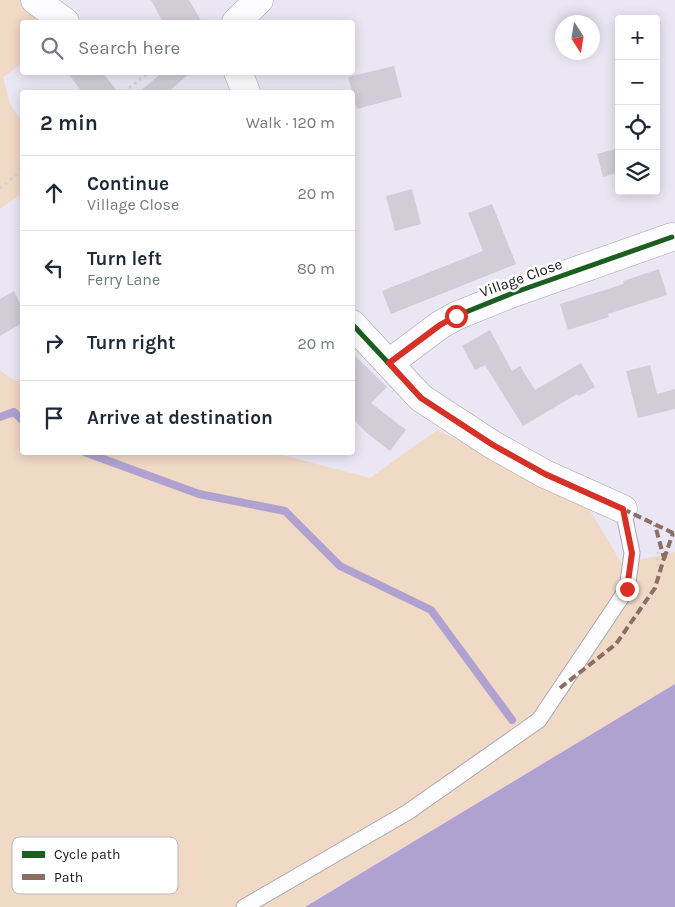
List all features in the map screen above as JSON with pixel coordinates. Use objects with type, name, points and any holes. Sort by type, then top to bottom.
[{"type":"street","points":[[35,0],[62,20]]},
{"type":"street","points":[[238,20],[259,0]]},
{"type":"street","points":[[239,75],[245,90]]},
{"type":"street","name":"Village Close","points":[[389,363],[440,325],[456,316],[512,293],[672,238]]},
{"type":"street","points":[[355,327],[421,398],[493,445],[545,474],[623,509]]},
{"type":"lane","points":[[244,907],[408,812],[538,720],[627,589],[632,553],[623,509]]},
{"type":"path","points":[[126,90],[145,75]]},
{"type":"path","points":[[0,188],[20,173]]},
{"type":"path","points":[[660,542],[657,558],[660,573]]},
{"type":"shaded area","points":[[0,0],[27,0],[45,20],[20,20],[20,65],[3,77],[10,104],[20,119],[20,194],[0,209]]},
{"type":"shaded area","points":[[0,370],[13,380],[20,382],[20,455],[283,455],[370,478],[437,430],[583,499],[622,564],[675,552],[675,684],[305,907],[0,907]]},
{"type":"shaded area","points":[[675,684],[675,907],[305,907]]},
{"type":"building","points":[[151,0],[189,0],[201,20],[162,20]]},
{"type":"building","points":[[394,66],[402,97],[357,109],[355,90],[352,90],[348,77]]},
{"type":"building","points":[[69,75],[104,75],[116,90],[80,90]]},
{"type":"building","points":[[159,75],[188,75],[170,90],[141,90]]},
{"type":"building","points":[[615,149],[615,173],[603,177],[597,154]]},
{"type":"building","points":[[412,189],[421,224],[395,231],[386,196]]},
{"type":"building","points":[[492,204],[516,264],[391,314],[382,291],[483,251],[468,213]]},
{"type":"building","points":[[659,269],[667,295],[608,314],[609,317],[568,330],[560,304],[624,284],[623,281]]},
{"type":"building","points":[[14,291],[20,304],[20,324],[0,336],[0,299]]},
{"type":"building","points":[[490,330],[512,371],[520,366],[535,390],[581,363],[595,387],[579,396],[577,394],[523,426],[485,365],[475,370],[462,346]]},
{"type":"building","points":[[355,356],[387,387],[371,403],[406,430],[390,451],[355,421]]},
{"type":"building","points":[[650,365],[657,394],[675,389],[675,409],[638,418],[626,371]]},
{"type":"waterway","points":[[0,417],[14,412],[20,418]]},
{"type":"waterway","points":[[92,455],[199,494],[285,511],[340,566],[431,610],[512,720]]},
{"type":"marked path","points":[[623,509],[675,534]]},
{"type":"marked path","points":[[560,688],[616,644],[655,588],[664,558],[655,525]]},
{"type":"marked path","points":[[664,559],[673,533]]},
{"type":"cycle path","points":[[389,363],[440,325],[456,316],[513,293],[672,237]]},
{"type":"cycle path","points":[[355,327],[421,398],[493,445],[545,474],[623,509]]},
{"type":"route","points":[[456,316],[440,325],[389,363],[421,398],[493,445],[545,474],[623,509],[632,553],[627,589]]}]
